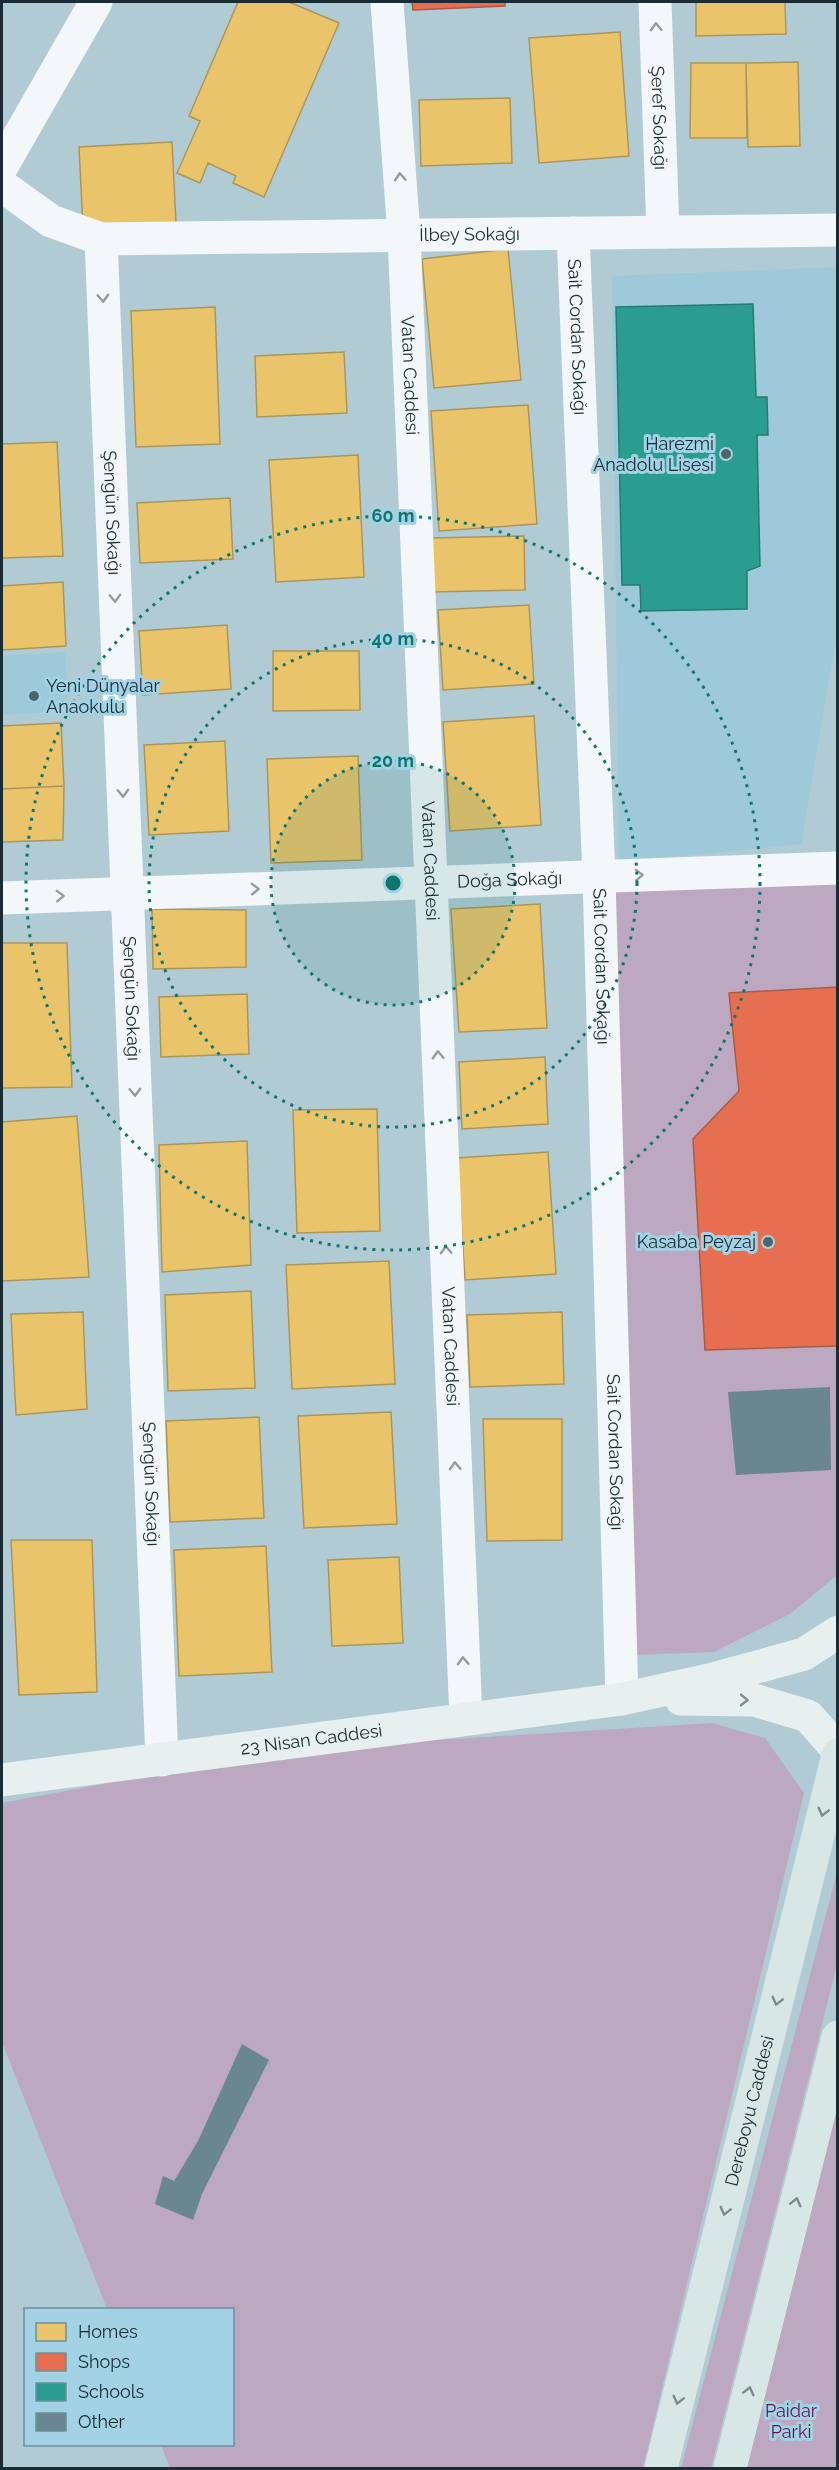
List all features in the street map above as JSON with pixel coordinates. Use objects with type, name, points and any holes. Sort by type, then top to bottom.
[{"type":"main road","name":"Dereboyu Caddesi","points":[[661,2469],[837,1755]]},
{"type":"main road","points":[[730,2469],[837,2037]]},
{"type":"street","points":[[2,166],[96,2]]},
{"type":"street","name":"Vatan Caddesi","points":[[387,2],[404,235],[466,1719]]},
{"type":"street","name":"Şeref Sokağı","points":[[655,2],[663,232]]},
{"type":"street","points":[[2,186],[51,221],[101,239]]},
{"type":"street","name":"İlbey Sokağı","points":[[101,239],[837,230]]},
{"type":"street","name":"Sait Cordan Sokağı","points":[[573,233],[599,877],[622,1699]]},
{"type":"street","name":"Şengün Sokağı","points":[[101,239],[162,1760]]},
{"type":"street","name":"Doğa Sokağı","points":[[2,898],[837,868]]},
{"type":"street","points":[[622,1699],[713,1679],[804,1654],[837,1632]]},
{"type":"street","points":[[622,1699],[754,1700],[808,1716],[837,1750]]},
{"type":"street","name":"23 Nisan Caddesi","points":[[2,1780],[622,1699]]},
{"type":"shaded area","name":"Harezmi Anadolu Lisesi","points":[[837,267],[837,633],[801,844],[619,862],[612,276]]},
{"type":"shaded area","name":"Yeni Dünyalar Anaokulu","points":[[65,652],[68,711],[2,715],[2,656]]},
{"type":"green space","points":[[599,877],[837,882],[837,1575],[790,1614],[714,1652],[632,1655]]},
{"type":"green space","points":[[712,1723],[765,1738],[804,1793],[643,2468],[170,2468],[161,2446],[234,2446],[234,2308],[107,2308],[2,2042],[2,1803],[119,1781],[422,1741]]},
{"type":"green space","points":[[837,1872],[837,1964],[711,2468],[681,2468]]},
{"type":"green space","name":"Paidar Parki","points":[[837,2063],[837,2468],[731,2468]]},
{"type":"building: Homes","points":[[238,2],[289,2],[339,23],[264,197],[233,183],[236,176],[208,163],[200,183],[177,173],[200,121],[189,116]]},
{"type":"building: Homes","points":[[696,2],[785,2],[786,34],[696,36]]},
{"type":"building: Homes","points":[[620,32],[629,156],[539,163],[529,38]]},
{"type":"building: Homes","points":[[798,62],[800,146],[748,147],[746,63]]},
{"type":"building: Homes","points":[[691,63],[746,63],[747,138],[690,138]]},
{"type":"building: Homes","points":[[510,98],[512,163],[421,166],[419,100]]},
{"type":"building: Homes","points":[[172,142],[176,223],[83,228],[79,147]]},
{"type":"building: Homes","points":[[508,249],[521,380],[434,388],[422,259]]},
{"type":"building: Homes","points":[[215,307],[220,444],[136,447],[131,311]]},
{"type":"building: Homes","points":[[344,352],[347,413],[257,417],[255,356]]},
{"type":"building: Homes","points":[[528,405],[537,524],[439,531],[431,411]]},
{"type":"building: Homes","points":[[57,442],[63,556],[2,558],[2,444]]},
{"type":"building: Homes","points":[[358,455],[364,577],[276,582],[269,460]]},
{"type":"building: Homes","points":[[230,498],[233,559],[140,563],[137,503]]},
{"type":"building: Homes","points":[[524,536],[525,590],[431,592],[430,538]]},
{"type":"building: Homes","points":[[63,582],[66,646],[2,650],[2,586]]},
{"type":"building: Homes","points":[[529,605],[534,684],[443,690],[438,610]]},
{"type":"building: Homes","points":[[227,625],[231,689],[143,695],[139,631]]},
{"type":"building: Homes","points":[[273,651],[359,651],[360,710],[273,711]]},
{"type":"building: Homes","points":[[534,716],[541,825],[450,831],[443,722]]},
{"type":"building: Homes","points":[[61,723],[64,786],[2,789],[2,726]]},
{"type":"building: Homes","points":[[225,741],[229,831],[149,835],[144,745]]},
{"type":"building: Homes","points":[[358,756],[362,860],[271,863],[267,759]]},
{"type":"building: Homes","points":[[64,786],[63,840],[2,842],[2,789]]},
{"type":"building: Homes","points":[[540,904],[547,1028],[459,1032],[451,909]]},
{"type":"building: Homes","points":[[152,909],[246,910],[246,967],[153,969]]},
{"type":"building: Homes","points":[[2,943],[67,943],[72,1087],[2,1088]]},
{"type":"building: Homes","points":[[247,994],[249,1054],[161,1057],[159,997]]},
{"type":"building: Homes","points":[[545,1057],[548,1124],[462,1129],[459,1062]]},
{"type":"building: Homes","points":[[377,1109],[380,1231],[297,1233],[293,1110]]},
{"type":"building: Homes","points":[[77,1116],[89,1277],[2,1281],[2,1122]]},
{"type":"building: Homes","points":[[247,1141],[251,1265],[162,1272],[159,1145]]},
{"type":"building: Homes","points":[[548,1152],[556,1274],[465,1280],[457,1158]]},
{"type":"building: Homes","points":[[389,1261],[395,1384],[292,1389],[286,1265]]},
{"type":"building: Homes","points":[[251,1291],[255,1388],[168,1391],[165,1295]]},
{"type":"building: Homes","points":[[83,1312],[87,1409],[16,1415],[11,1314]]},
{"type":"building: Homes","points":[[562,1312],[564,1384],[470,1387],[467,1315]]},
{"type":"building: Homes","points":[[391,1412],[397,1524],[304,1528],[298,1416]]},
{"type":"building: Homes","points":[[259,1417],[264,1518],[170,1522],[166,1421]]},
{"type":"building: Homes","points":[[483,1419],[562,1419],[562,1540],[487,1541]]},
{"type":"building: Homes","points":[[11,1540],[92,1540],[97,1692],[19,1695]]},
{"type":"building: Homes","points":[[266,1546],[272,1672],[179,1676],[174,1550]]},
{"type":"building: Homes","points":[[399,1557],[403,1643],[332,1646],[328,1560]]},
{"type":"building: Shops","points":[[412,2],[505,2],[505,6],[413,10]]},
{"type":"building: Shops","name":"Kasaba Peyzaj","points":[[838,987],[838,1346],[705,1350],[693,1139],[739,1091],[729,993]]},
{"type":"building: Schools","points":[[753,304],[756,397],[767,397],[768,435],[757,435],[760,566],[747,571],[747,609],[641,611],[640,585],[622,585],[616,307]]},
{"type":"building: Other","points":[[830,1387],[831,1470],[736,1475],[728,1392]]},
{"type":"building: Other","points":[[242,2044],[269,2060],[202,2194],[193,2220],[155,2204],[163,2176],[174,2181],[198,2141]]},
{"type":"place","name":"Harezmi Anadolu Lisesi","points":[[726,454]]},
{"type":"place","name":"Yeni Dünyalar Anaokulu","points":[[34,696]]},
{"type":"place","name":"Kasaba Peyzaj","points":[[768,1242]]}]
